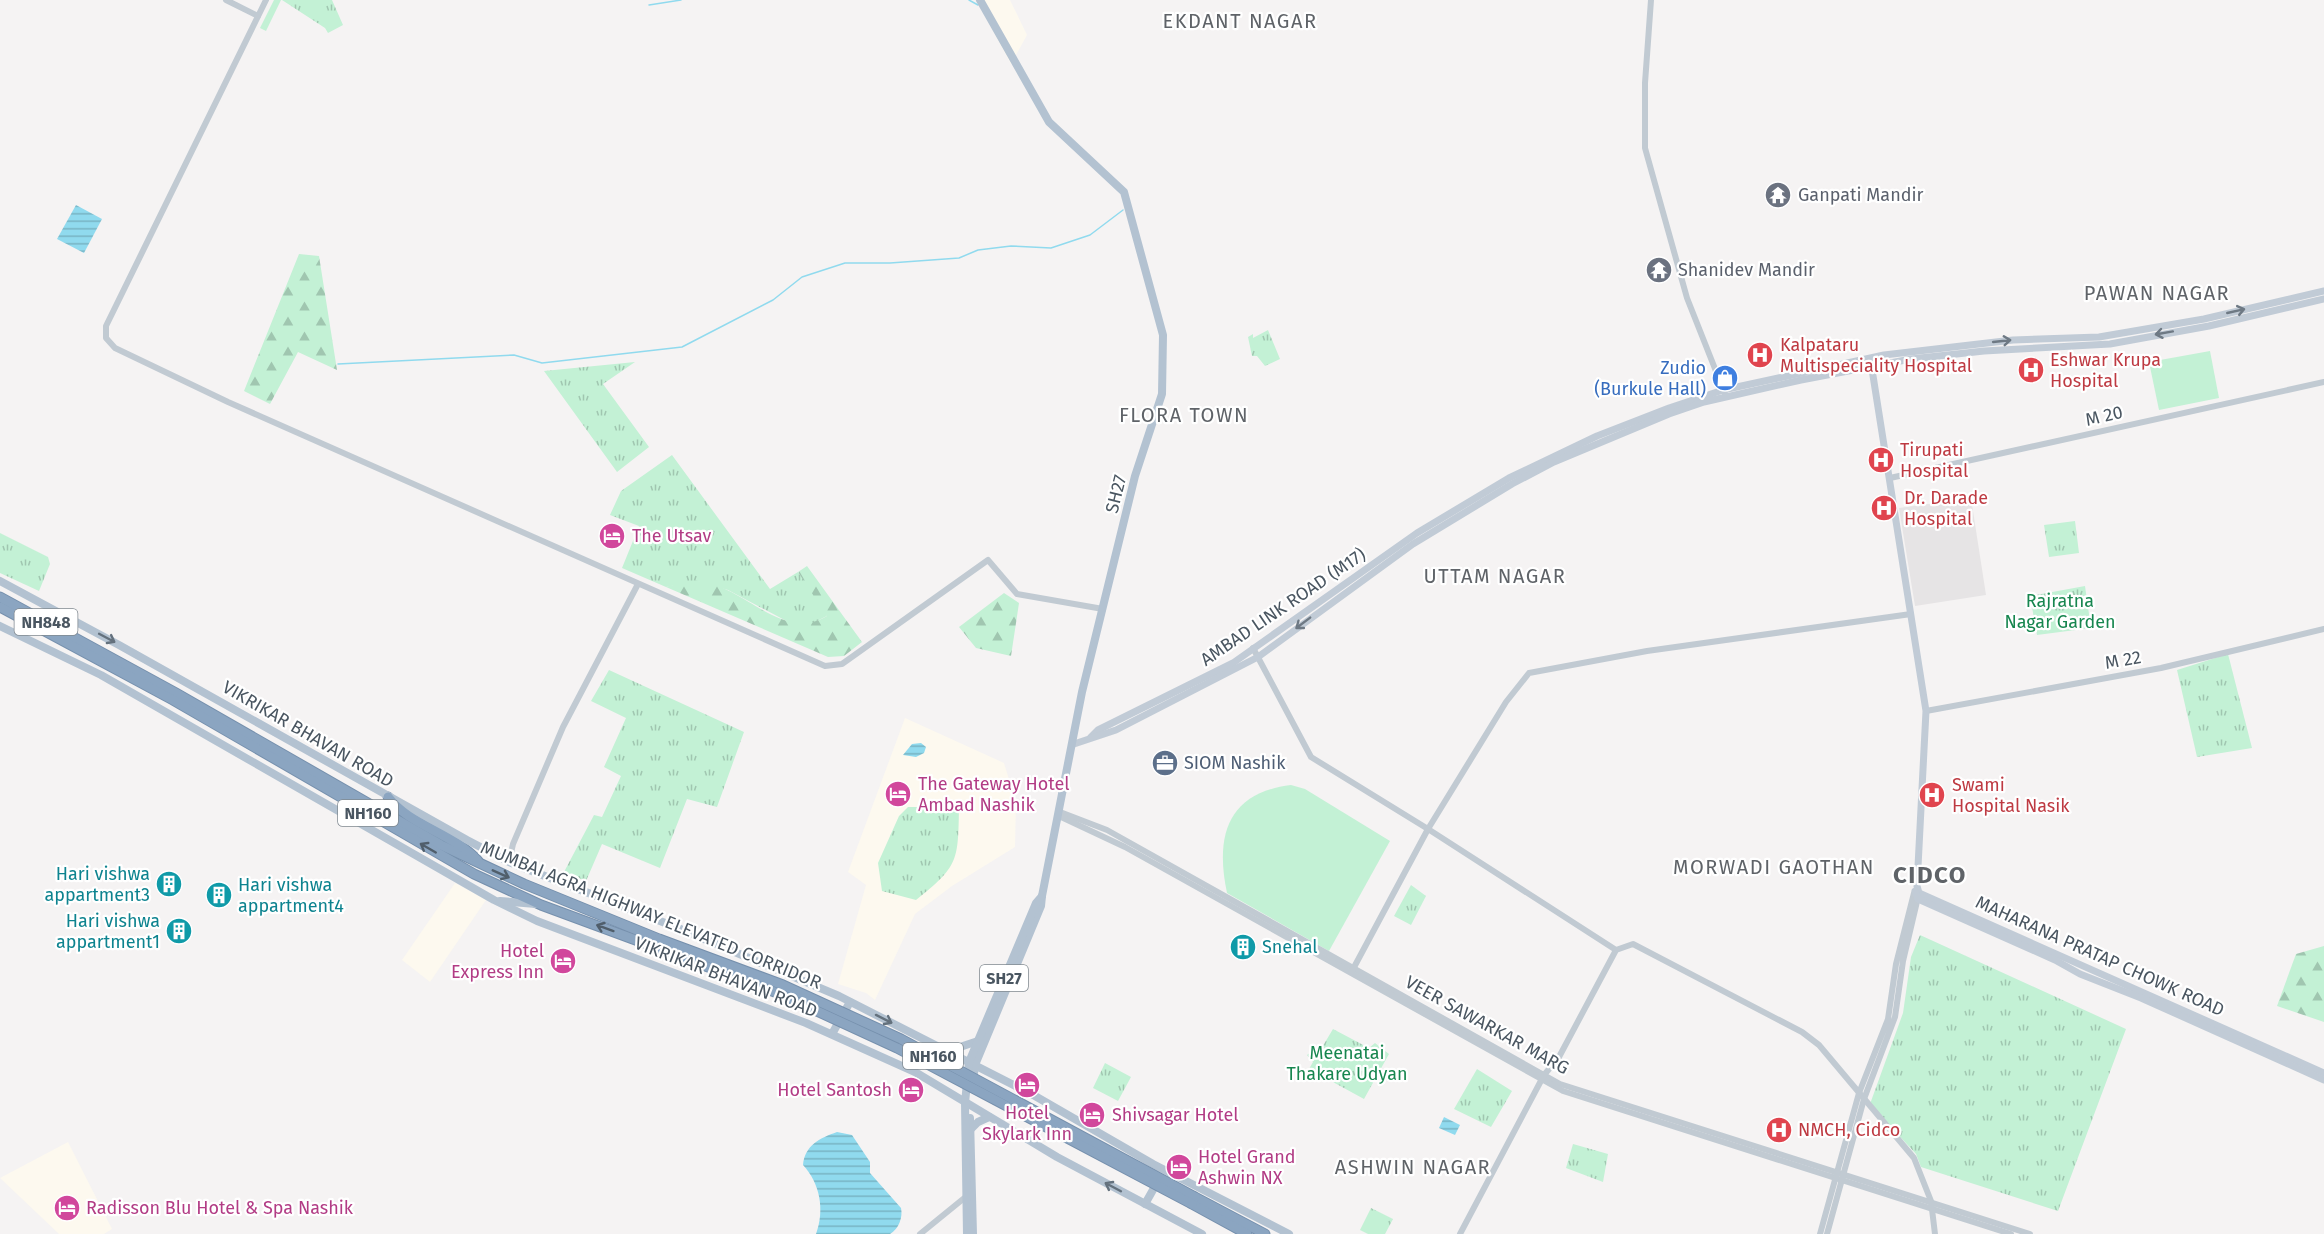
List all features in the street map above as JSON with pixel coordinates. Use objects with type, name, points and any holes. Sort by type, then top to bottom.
[{"type":"highway","name":"MUMBAI AGRA HIGHWAY ELEVATED CORRIDOR","points":[[0,597],[435,852],[541,905],[783,985],[901,1040],[1264,1234]]},
{"type":"highway","name":"MUMBAI AGRA HIGHWAY ELEVATED CORRIDOR","points":[[0,607],[90,650],[481,865],[659,944],[780,993],[897,1048],[1247,1234]]},
{"type":"highway","points":[[388,797],[396,807],[468,850],[481,865]]},
{"type":"main road","name":"SH27","points":[[967,1234],[969,1195],[967,1104],[972,1064],[978,1041],[1036,903],[1042,896],[1074,744],[1082,692],[1135,476],[1162,394],[1163,335],[1124,192],[1049,122],[980,0]]},
{"type":"main road","name":"AMBAD LINK ROAD (M17)","points":[[1090,739],[1098,730],[1233,663],[1439,524],[1546,459],[1638,419],[1725,394],[1870,358],[2013,340],[2099,337],[2204,318],[2324,291]]},
{"type":"main road","name":"AMBAD LINK ROAD (M17)","points":[[1725,394],[1911,359],[1976,352],[2110,344],[2209,326],[2324,299]]},
{"type":"main road","points":[[1870,358],[1926,711],[1917,893]]},
{"type":"main road","name":"AMBAD LINK ROAD (M17)","points":[[1090,739],[1116,730],[1258,657],[1439,524]]},
{"type":"main road","name":"VIKRIKAR BHAVAN ROAD","points":[[0,581],[509,862],[678,928],[850,1002],[948,1051],[1165,1170],[1289,1234]]},
{"type":"main road","name":"VIKRIKAR BHAVAN ROAD","points":[[0,626],[101,675],[494,900],[537,921],[682,974],[832,1035],[915,1072],[989,1117],[1202,1234]]},
{"type":"main road","points":[[1074,744],[1090,739]]},
{"type":"main road","name":"MAHARANA PRATAP CHOWK ROAD","points":[[1917,893],[2324,1073]]},
{"type":"main road","name":"MAHARANA PRATAP CHOWK ROAD","points":[[1917,893],[2080,974],[2141,998],[2324,1080]]},
{"type":"main road","points":[[972,1064],[1041,906],[1042,896]]},
{"type":"main road","points":[[494,900],[541,905]]},
{"type":"main road","points":[[832,1035],[850,1002]]},
{"type":"main road","points":[[948,1051],[978,1041]]},
{"type":"main road","points":[[967,1104],[970,1130],[969,1195],[973,1234]]},
{"type":"main road","points":[[970,1130],[978,1122],[989,1117]]},
{"type":"main road","points":[[1145,1204],[1165,1170]]},
{"type":"street","points":[[226,0],[258,16]]},
{"type":"street","points":[[266,0],[106,326],[106,338],[115,348],[228,402],[825,666],[833,667],[842,664],[988,560],[1017,594],[1103,609]]},
{"type":"street","points":[[1651,0],[1646,68],[1645,148],[1688,298],[1725,394]]},
{"type":"street","name":"M 20","points":[[1890,478],[2324,382]]},
{"type":"street","points":[[509,862],[513,844],[563,727],[638,584]]},
{"type":"street","points":[[1352,970],[1428,829],[1506,702],[1529,673],[1647,651],[1911,614]]},
{"type":"street","name":"M 22","points":[[1926,711],[2161,668],[2324,629]]},
{"type":"street","points":[[1253,648],[1311,758],[1428,829],[1616,950]]},
{"type":"street","name":"VEER SAWARKAR MARG","points":[[1059,814],[1117,842],[1352,970],[1542,1078],[1839,1177],[2031,1234]]},
{"type":"street","points":[[1827,1234],[1859,1093],[1888,1019],[1896,964],[1917,893]]},
{"type":"street","points":[[1820,1234],[1864,1099],[1895,1017],[1903,961],[1917,893]]},
{"type":"street","points":[[1460,1234],[1542,1078],[1559,1057],[1616,950],[1633,944],[1802,1032],[1819,1045],[1914,1158],[1932,1204],[1935,1234]]},
{"type":"street","points":[[920,1234],[969,1195]]},
{"type":"street","name":"VEER SAWARKAR MARG","points":[[1932,1204],[2012,1234]]},
{"type":"shaded area","points":[[976,0],[1010,0],[1027,35],[1011,64]]},
{"type":"shaded area","points":[[1971,498],[1986,595],[1915,606],[1899,508]]},
{"type":"shaded area","points":[[905,718],[1004,763],[1016,802],[1015,847],[952,886],[915,914],[875,1000],[866,993],[838,984],[866,885],[848,872]]},
{"type":"shaded area","points":[[455,883],[486,900],[430,982],[402,960]]},
{"type":"shaded area","points":[[68,1142],[112,1229],[104,1234],[59,1234],[0,1178]]},
{"type":"green space","points":[[274,0],[281,0],[266,31],[260,28]]},
{"type":"green space","points":[[282,0],[332,0],[343,25],[328,33],[325,28]]},
{"type":"green space","points":[[299,254],[319,256],[337,370],[298,352],[270,404],[244,391]]},
{"type":"green space","points":[[1268,330],[1280,359],[1265,366],[1257,356],[1252,356],[1248,337],[1253,334],[1253,338]]},
{"type":"green space","points":[[2210,351],[2219,398],[2159,410],[2149,362]]},
{"type":"green space","points":[[635,362],[603,384],[649,447],[617,472],[544,371]]},
{"type":"green space","points":[[672,455],[770,589],[798,572],[825,609],[827,616],[811,624],[792,624],[728,590],[697,581],[666,587],[622,568],[639,526],[610,515],[621,491]]},
{"type":"green space","points":[[2075,521],[2079,553],[2049,557],[2044,525]]},
{"type":"green space","points":[[0,533],[48,557],[50,564],[39,591],[0,573]]},
{"type":"green space","points":[[807,566],[862,642],[844,656],[828,657],[666,587],[694,581],[715,585],[779,618],[794,622],[810,622],[827,616],[798,572]]},
{"type":"green space","name":"Rajratna Nagar Garden","points":[[2085,586],[2091,628],[2037,635],[2030,596]]},
{"type":"green space","points":[[1004,593],[1019,603],[1011,656],[976,648],[959,627]]},
{"type":"green space","points":[[2228,654],[2252,748],[2197,757],[2177,670]]},
{"type":"green space","points":[[609,670],[744,732],[717,807],[687,799],[660,868],[602,844],[586,881],[564,872],[594,815],[602,817],[621,776],[604,767],[626,718],[591,701]]},
{"type":"green space","points":[[1291,785],[1305,789],[1390,841],[1329,951],[1227,893],[1223,853],[1230,821],[1239,808],[1252,797]]},
{"type":"green space","points":[[908,807],[959,807],[958,840],[953,861],[941,879],[916,900],[882,891],[878,863],[899,816]]},
{"type":"green space","points":[[1411,885],[1426,896],[1411,925],[1394,916]]},
{"type":"green space","points":[[1920,935],[2126,1029],[2058,1211],[1921,1167],[1916,1154],[1870,1104],[1903,1013],[1911,957]]},
{"type":"green space","points":[[2324,946],[2324,1022],[2277,1006],[2296,954]]},
{"type":"green space","name":"Meenatai Thakare Udyan","points":[[1333,1029],[1369,1048],[1375,1043],[1389,1054],[1364,1099],[1309,1069],[1313,1062],[1307,1055],[1311,1052],[1318,1054]]},
{"type":"green space","points":[[1105,1063],[1131,1077],[1118,1101],[1093,1088]]},
{"type":"green space","points":[[1477,1069],[1512,1091],[1491,1127],[1454,1109]]},
{"type":"green space","points":[[1573,1144],[1608,1154],[1603,1182],[1566,1168]]},
{"type":"green space","points":[[1371,1208],[1393,1219],[1385,1234],[1368,1234],[1360,1230]]},
{"type":"water","points":[[76,205],[102,219],[84,253],[57,239]]},
{"type":"water","points":[[921,743],[926,747],[924,753],[916,757],[903,755],[912,744]]},
{"type":"water","points":[[1444,1117],[1460,1125],[1455,1135],[1439,1128]]},
{"type":"water","points":[[837,1132],[852,1135],[870,1162],[870,1173],[901,1208],[900,1223],[890,1234],[816,1234],[820,1216],[819,1197],[809,1172],[803,1165],[804,1158],[814,1143]]},
{"type":"waterway","points":[[649,5],[681,0]]},
{"type":"waterway","points":[[969,0],[978,5]]},
{"type":"waterway","points":[[338,364],[514,355],[542,363],[682,347],[773,300],[802,277],[845,263],[890,263],[959,258],[978,250],[1011,246],[1051,248],[1090,235],[1123,210]]},
{"type":"place","name":"Ganpati Mandir","points":[[1778,195]]},
{"type":"place","name":"Shanidev Mandir","points":[[1659,270]]},
{"type":"place","name":"Kalpataru Multispeciality Hospital","points":[[1760,355]]},
{"type":"place","name":"Eshwar Krupa Hospital","points":[[2031,370]]},
{"type":"place","name":"Zudio (Burkule Hall)","points":[[1725,378]]},
{"type":"place","name":"Tirupati Hospital","points":[[1881,460]]},
{"type":"place","name":"Dr. Darade Hospital","points":[[1884,508]]},
{"type":"place","name":"The Utsav","points":[[612,536]]},
{"type":"place","name":"SIOM Nashik","points":[[1165,763]]},
{"type":"place","name":"The Gateway Hotel Ambad Nashik","points":[[898,794]]},
{"type":"place","name":"Swami Hospital Nasik","points":[[1932,795]]},
{"type":"place","name":"Hari vishwa appartment3","points":[[169,884]]},
{"type":"place","name":"Hari vishwa appartment4","points":[[219,895]]},
{"type":"place","name":"Hari vishwa appartment1","points":[[179,931]]},
{"type":"place","name":"Snehal","points":[[1243,947]]},
{"type":"place","name":"Hotel Express Inn","points":[[563,961]]},
{"type":"place","name":"Hotel Skylark Inn","points":[[1027,1085]]},
{"type":"place","name":"Hotel Santosh","points":[[911,1090]]},
{"type":"place","name":"Shivsagar Hotel","points":[[1092,1115]]},
{"type":"place","name":"NMCH, Cidco","points":[[1779,1130]]},
{"type":"place","name":"Hotel Grand Ashwin NX","points":[[1179,1167]]},
{"type":"place","name":"Radisson Blu Hotel & Spa Nashik","points":[[67,1208]]},
{"type":"district","name":"EKDANT NAGAR","points":[[1240,21]]},
{"type":"district","name":"PAWAN NAGAR","points":[[2157,293]]},
{"type":"district","name":"FLORA TOWN","points":[[1184,415]]},
{"type":"district","name":"UTTAM NAGAR","points":[[1495,576]]},
{"type":"district","name":"MORWADI GAOTHAN","points":[[1774,867]]},
{"type":"district","name":"CIDCO","points":[[1930,875]]},
{"type":"district","name":"ASHWIN NAGAR","points":[[1413,1167]]}]
